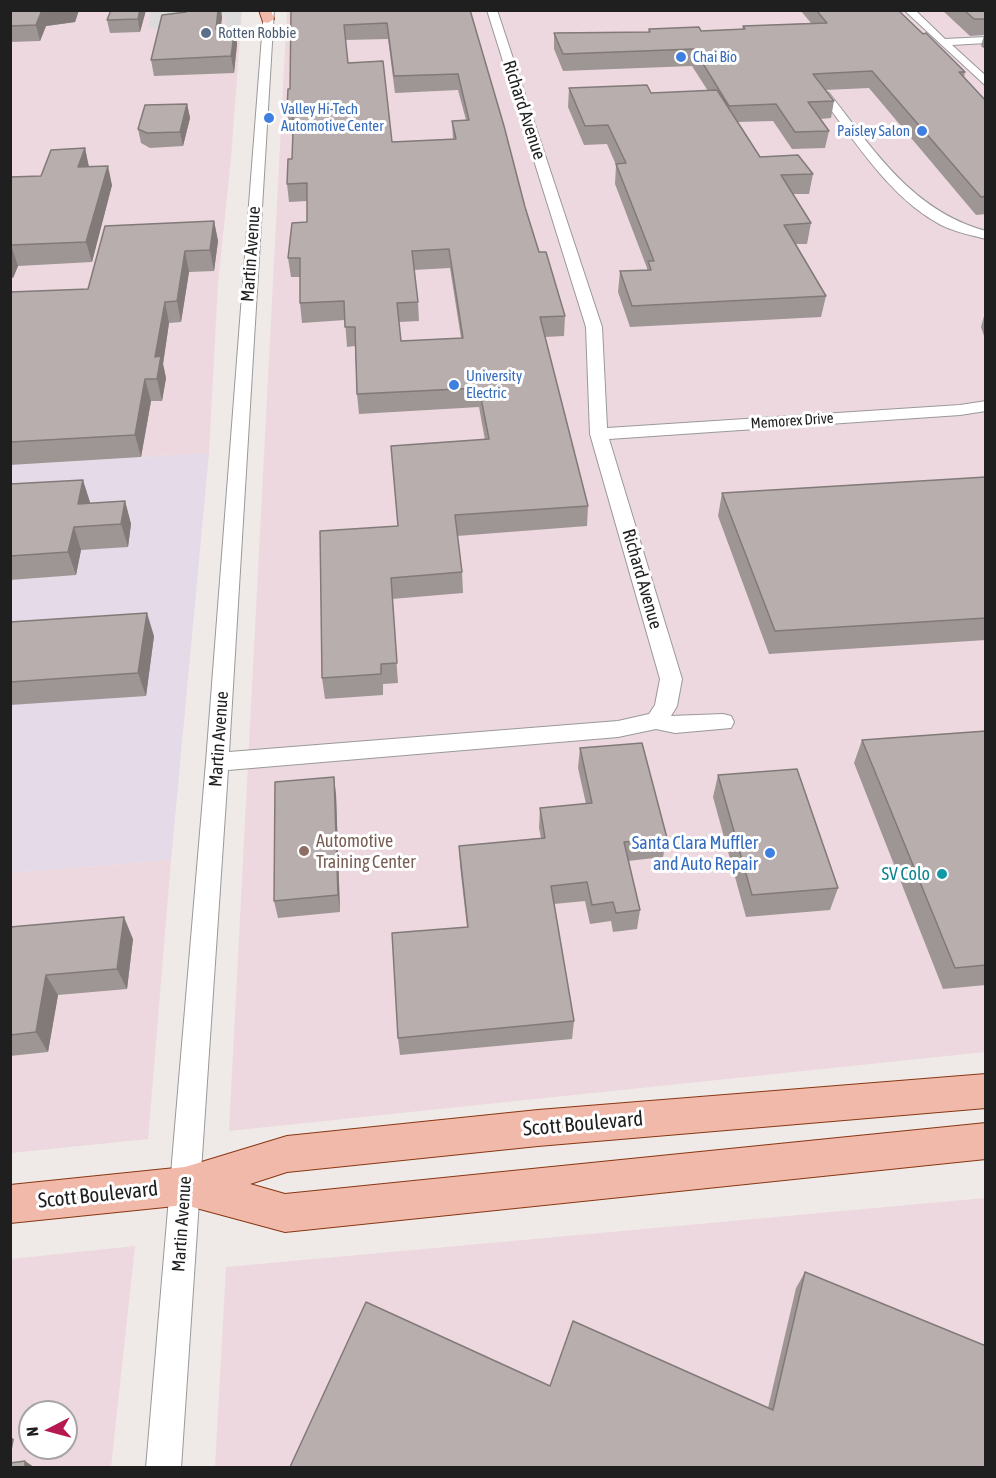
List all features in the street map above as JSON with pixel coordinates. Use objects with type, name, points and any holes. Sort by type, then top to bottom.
[{"type":"main road","name":"Scott Boulevard","points":[[10,1204],[185,1186],[288,1154],[538,1128],[986,1091]]},
{"type":"main road","name":"Scott Boulevard","points":[[185,1186],[285,1213],[986,1141]]},
{"type":"street","name":"Richard Avenue","points":[[492,10],[594,327],[599,434],[671,679],[666,706],[656,721]]},
{"type":"street","points":[[909,10],[985,82]]},
{"type":"street","name":"Martin Avenue","points":[[163,1467],[218,762],[267,13]]},
{"type":"street","points":[[943,42],[986,40]]},
{"type":"street","points":[[825,95],[885,171],[926,208],[944,221],[986,235]]},
{"type":"street","name":"Memorex Drive","points":[[599,434],[949,411],[986,406]]},
{"type":"street","points":[[218,762],[618,729],[656,721],[675,725],[723,722]]},
{"type":"shaded area","points":[[11,11],[242,11],[231,158],[218,283],[209,453],[11,465]]},
{"type":"shaded area","points":[[151,11],[241,11],[240,37],[223,38],[226,17],[182,18],[180,27],[148,28]]},
{"type":"shaded area","points":[[287,11],[985,11],[985,1052],[229,1131]]},
{"type":"shaded area","points":[[209,453],[171,860],[11,873],[11,465]]},
{"type":"shaded area","points":[[171,860],[148,1139],[11,1153],[11,873]]},
{"type":"shaded area","points":[[985,1198],[985,1467],[215,1468],[226,1267]]},
{"type":"shaded area","points":[[135,1246],[111,1467],[11,1468],[11,1259]]},
{"type":"building","points":[[10,10],[42,10],[36,25],[10,26]]},
{"type":"building","points":[[111,10],[140,10],[138,19],[107,20]]},
{"type":"building","points":[[186,10],[218,10],[216,29],[235,28],[231,56],[151,60],[162,15],[186,12]]},
{"type":"building","points":[[291,10],[470,10],[525,207],[539,252],[546,252],[565,316],[540,317],[588,506],[455,515],[462,572],[391,578],[397,663],[381,664],[381,674],[322,678],[320,531],[398,526],[391,446],[489,439],[479,388],[357,394],[355,327],[345,327],[344,301],[300,303],[300,258],[288,258],[292,223],[307,222],[307,183],[287,184],[288,159],[292,159],[293,131],[293,107],[287,108],[288,89],[290,89]],"holes":[[[387,23],[394,76],[458,74],[469,120],[452,121],[456,139],[392,142],[383,61],[348,63],[344,25]],[[449,249],[463,338],[401,341],[397,303],[418,302],[412,251]]]},
{"type":"building","points":[[816,10],[898,10],[923,34],[926,33],[965,72],[959,72],[986,101],[986,196],[981,197],[872,71],[813,74],[834,101],[808,102],[829,131],[795,132],[776,104],[729,106],[694,49],[563,54],[554,33],[650,32],[649,29],[699,27],[701,31],[745,29],[743,26],[827,23]]},
{"type":"building","points":[[964,10],[986,10],[986,19],[974,19]]},
{"type":"building","points":[[647,85],[651,93],[717,90],[760,157],[798,155],[813,174],[781,175],[811,223],[784,225],[826,296],[632,306],[620,271],[651,270],[648,261],[654,261],[616,164],[626,163],[608,125],[585,126],[569,88]]},
{"type":"building","points":[[187,104],[180,132],[147,133],[138,129],[145,105]]},
{"type":"building","points":[[85,148],[78,167],[108,166],[86,242],[11,245],[10,247],[10,177],[41,176],[51,150]]},
{"type":"building","points":[[214,221],[210,250],[185,251],[177,301],[165,302],[155,357],[161,356],[157,379],[145,379],[135,435],[10,442],[10,292],[88,289],[105,226]]},
{"type":"building","points":[[986,477],[986,618],[775,631],[722,493]]},
{"type":"building","points":[[83,480],[78,504],[125,501],[121,524],[74,527],[68,552],[10,556],[10,484]]},
{"type":"building","points":[[147,613],[138,673],[10,682],[10,622]]},
{"type":"building","name":"SV Colo","points":[[986,731],[986,965],[955,968],[862,740]]},
{"type":"building","points":[[642,743],[667,838],[624,842],[640,910],[616,913],[613,902],[592,905],[587,882],[551,886],[574,1021],[398,1038],[392,933],[468,927],[459,846],[545,838],[540,808],[592,803],[580,748]]},
{"type":"building","name":"Santa Clara Muffler and Auto Repair","points":[[797,769],[838,888],[752,895],[718,775]]},
{"type":"building","points":[[334,777],[338,895],[274,901],[275,782]]},
{"type":"building","points":[[124,917],[117,969],[46,975],[36,1032],[10,1035],[10,927]]},
{"type":"building","points":[[805,1272],[986,1346],[986,1467],[290,1467],[366,1302],[550,1386],[573,1321],[773,1410]]},
{"type":"building","points":[[25,1461],[25,1467],[10,1467],[10,1463]]},
{"type":"place","name":"Rotten Robbie","points":[[206,33]]},
{"type":"place","name":"Chai Bio","points":[[681,57]]},
{"type":"place","name":"Valley Hi-Tech Automotive Center","points":[[269,118]]},
{"type":"place","name":"Paisley Salon","points":[[922,131]]},
{"type":"place","name":"University Electric","points":[[454,385]]},
{"type":"place","name":"Automotive Training Center","points":[[304,851]]},
{"type":"place","name":"Santa Clara Muffler and Auto Repair","points":[[770,853]]},
{"type":"place","name":"SV Colo","points":[[942,874]]}]
